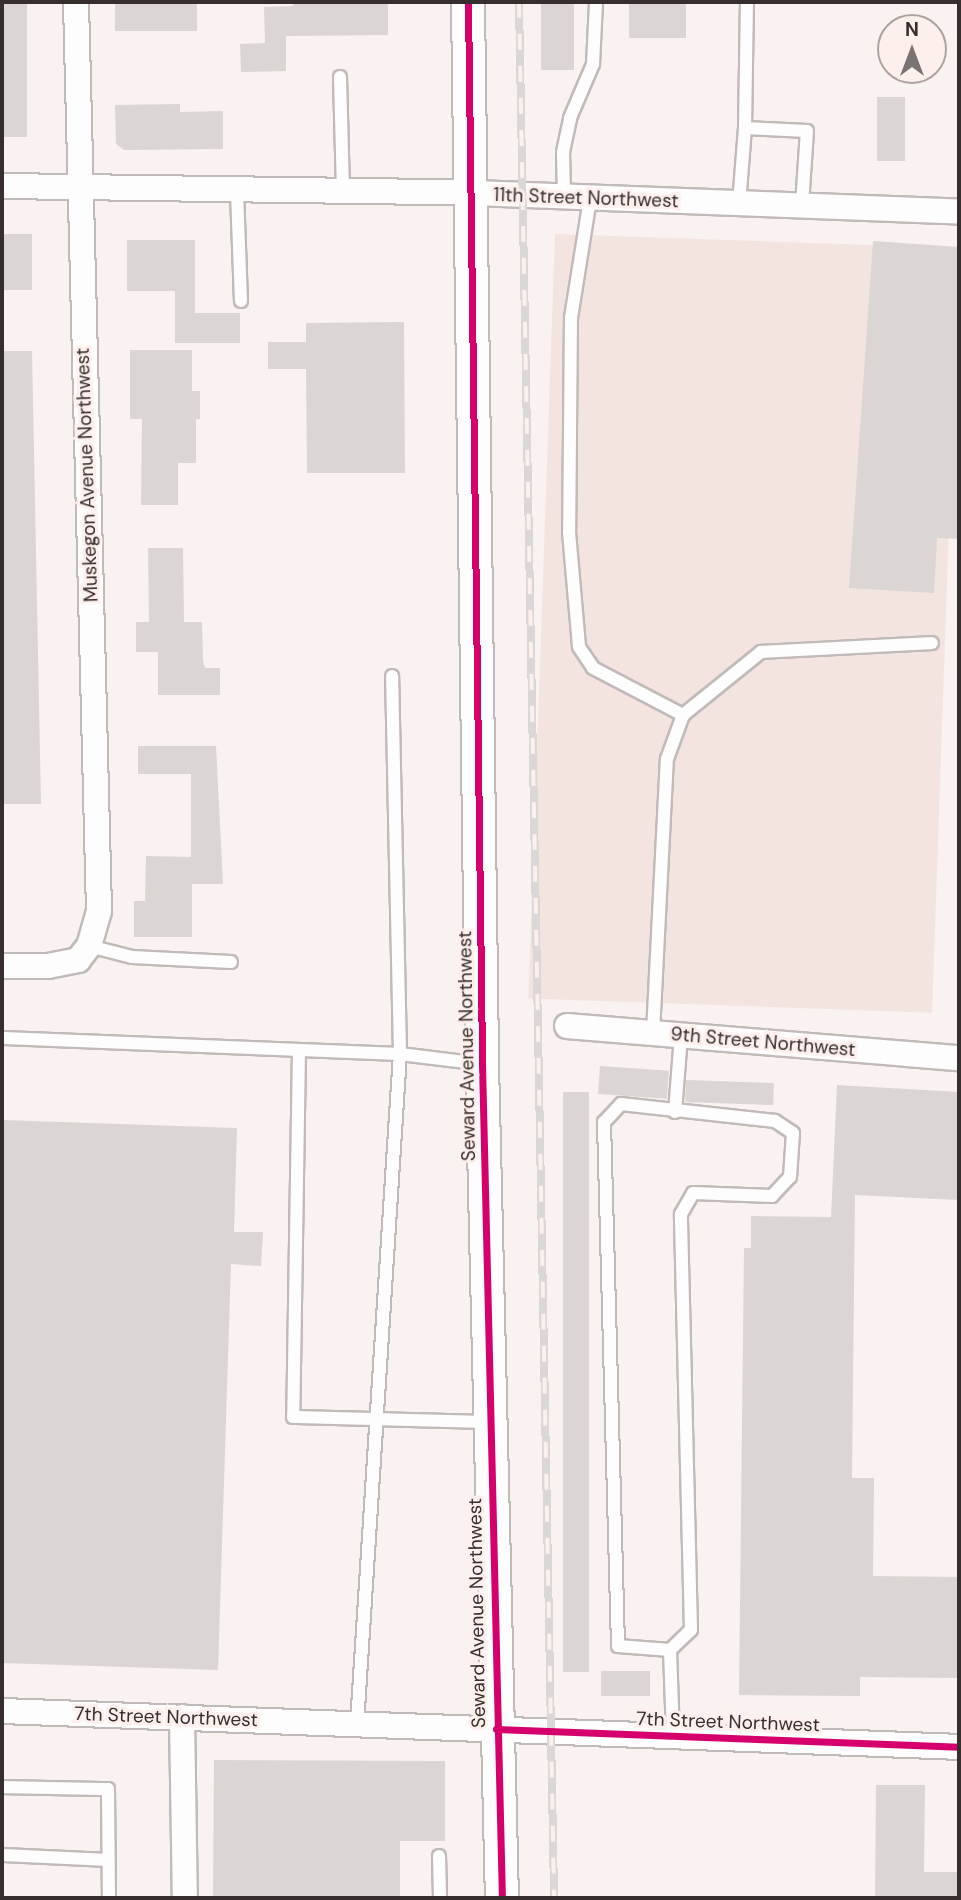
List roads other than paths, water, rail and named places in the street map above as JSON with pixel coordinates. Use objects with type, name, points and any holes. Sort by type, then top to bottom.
[{"type":"street","name":"Muskegon Avenue Northwest","points":[[76,2],[99,911],[89,946]]},
{"type":"street","name":"Seward Avenue Northwest","points":[[468,2],[474,193],[482,1064],[502,1898]]},
{"type":"street","name":"11th Street Northwest","points":[[2,186],[80,190],[474,193],[959,212]]},
{"type":"street","points":[[2,966],[78,960],[89,946]]},
{"type":"street","name":"9th Street Northwest","points":[[567,1026],[959,1058]]},
{"type":"street","name":"7th Street Northwest","points":[[2,1711],[959,1747]]},
{"type":"street","points":[[182,1717],[185,1898]]},
{"type":"lane","points":[[564,198],[564,152],[570,118],[593,64],[596,2]]},
{"type":"lane","points":[[739,204],[745,128],[747,2]]},
{"type":"lane","points":[[340,77],[343,192]]},
{"type":"lane","points":[[745,128],[807,131],[803,205]]},
{"type":"lane","points":[[237,192],[241,301]]},
{"type":"lane","points":[[590,199],[571,317],[569,532],[579,647],[593,668],[683,715]]},
{"type":"lane","points":[[653,1033],[667,759],[683,715],[761,652],[932,643]]},
{"type":"lane","points":[[357,1724],[400,1054],[392,676]]},
{"type":"lane","points":[[89,946],[143,958],[231,962]]},
{"type":"lane","points":[[675,1112],[681,1035]]},
{"type":"lane","points":[[2,1038],[400,1054],[482,1064]]},
{"type":"lane","points":[[299,1050],[293,1417],[489,1422]]},
{"type":"lane","points":[[621,1104],[775,1121],[793,1133],[790,1177],[772,1196],[693,1193],[681,1214],[691,1630],[670,1650],[618,1646],[604,1122],[621,1104]]},
{"type":"lane","points":[[670,1650],[673,1735]]},
{"type":"lane","points":[[2,1787],[108,1789],[109,1898]]},
{"type":"lane","points":[[2,1855],[108,1860]]},
{"type":"lane","points":[[439,1856],[440,1898]]},
{"type":"railway","points":[[519,2],[554,1898]]}]
